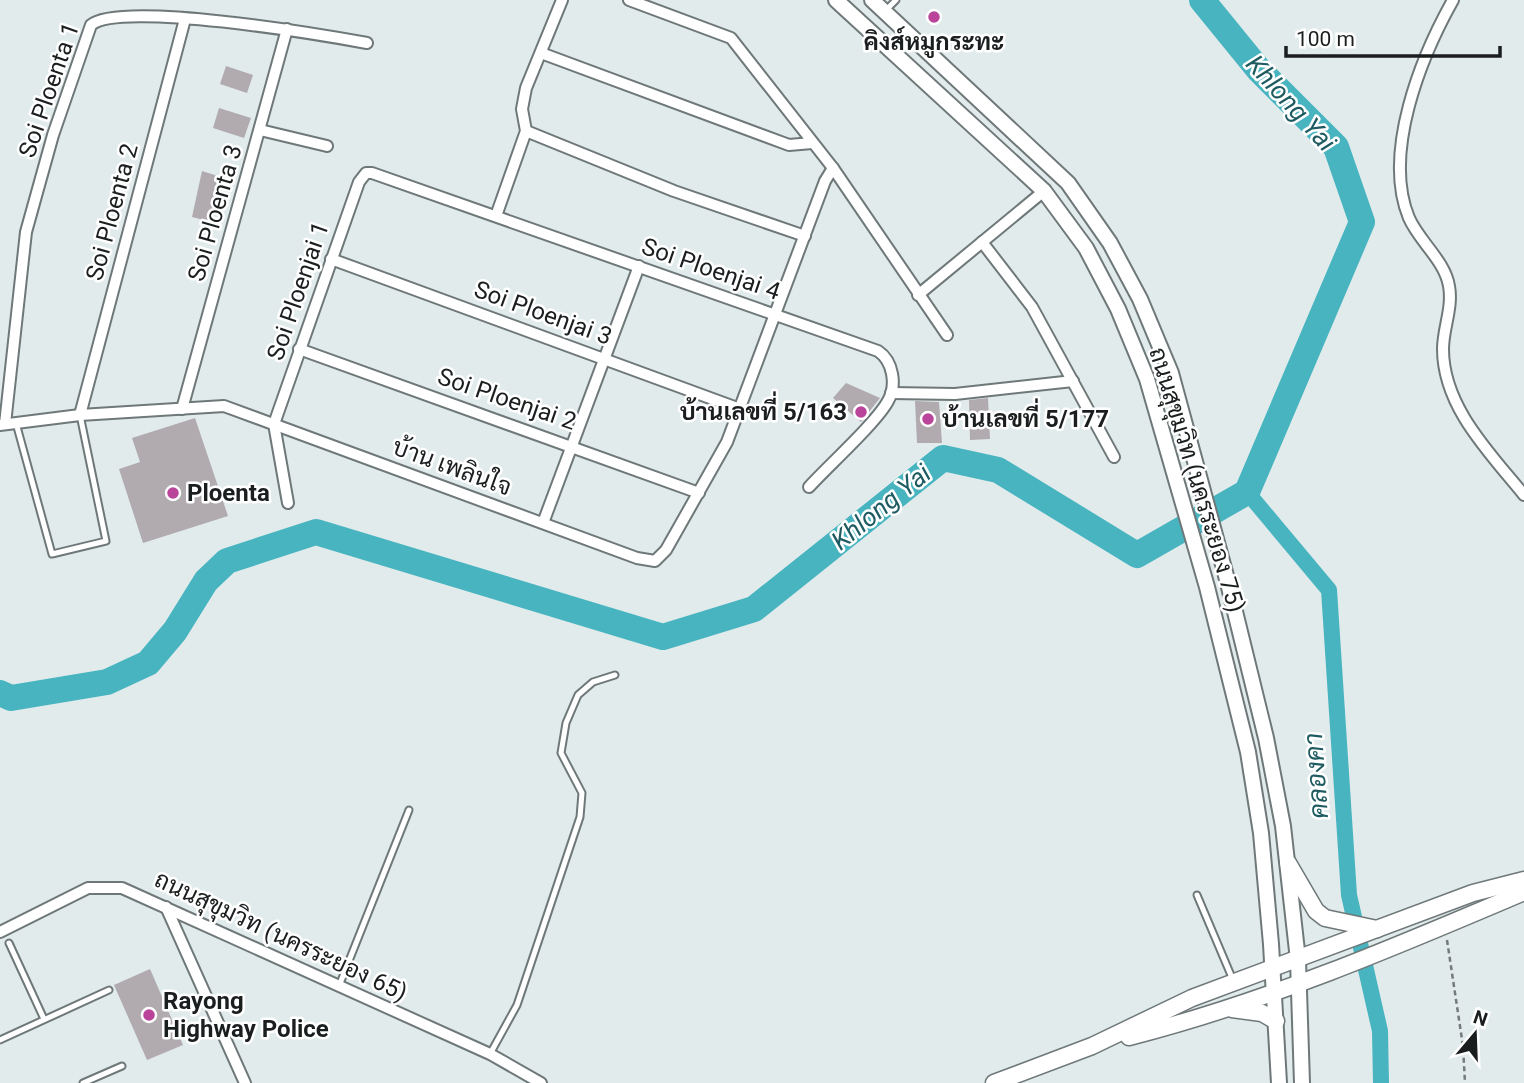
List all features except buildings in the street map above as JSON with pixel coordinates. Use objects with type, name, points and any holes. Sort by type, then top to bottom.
[{"type":"main road","points":[[1288,863],[1316,911],[1335,920],[1378,929]]},
{"type":"main road","points":[[994,1083],[1092,1046],[1192,998],[1473,893],[1524,880]]},
{"type":"main road","points":[[1092,1046],[1227,1009],[1416,939],[1524,892]]},
{"type":"main road","points":[[1227,1009],[1262,1013],[1276,1021]]},
{"type":"street","points":[[496,216],[526,131],[522,100],[562,0]]},
{"type":"street","points":[[629,0],[731,38],[834,168],[947,335]]},
{"type":"street","name":"ถนนสุขุมวิท (นครระยอง 75)","points":[[836,0],[1044,191],[1086,248],[1118,309],[1147,379],[1207,587],[1248,752],[1261,833],[1275,991],[1279,1083]]},
{"type":"street","points":[[852,15],[866,0]]},
{"type":"street","name":"ถนนสุขุมวิท (นครระยอง 75)","points":[[872,0],[1068,183],[1110,243],[1140,299],[1171,373],[1228,583],[1266,738],[1288,863],[1298,960],[1302,1083]]},
{"type":"street","points":[[1453,0],[1430,44],[1416,80],[1402,143],[1402,189],[1409,218],[1449,284],[1450,301],[1443,362],[1455,401],[1470,429],[1524,495]]},
{"type":"street","name":"Soi Ploenta 1","points":[[7,424],[26,232],[53,135],[89,30],[97,20],[105,17],[185,19]]},
{"type":"street","points":[[185,19],[287,29],[367,43]]},
{"type":"street","name":"Soi Ploenta 2","points":[[80,415],[185,19]]},
{"type":"street","name":"Soi Ploenta 3","points":[[182,408],[287,29]]},
{"type":"street","points":[[541,53],[789,145],[812,143]]},
{"type":"street","points":[[260,130],[327,146]]},
{"type":"street","points":[[526,131],[674,191],[805,236]]},
{"type":"street","points":[[699,493],[727,442],[825,181],[834,168]]},
{"type":"street","name":"Soi Ploenjai 4","points":[[366,173],[379,174],[878,351],[889,361],[891,393]]},
{"type":"street","name":"Soi Ploenjai 1","points":[[274,424],[359,182],[366,173]]},
{"type":"street","points":[[918,295],[1044,191]]},
{"type":"street","points":[[982,242],[1032,307],[1114,457]]},
{"type":"street","name":"Soi Ploenjai 3","points":[[331,259],[740,409]]},
{"type":"street","points":[[543,523],[639,266]]},
{"type":"street","name":"Soi Ploenjai 2","points":[[299,349],[572,444],[699,493]]},
{"type":"street","points":[[809,487],[884,407],[891,393],[955,394],[1073,381]]},
{"type":"street","points":[[7,424],[80,415],[182,408]]},
{"type":"street","name":"บ้าน เพลินใจ","points":[[182,408],[235,408],[637,558],[655,561],[666,550],[699,493]]},
{"type":"street","points":[[274,424],[288,503]]},
{"type":"street","name":"ถนนสุขุมวิท (นครระยอง 65)","points":[[0,932],[88,888],[122,888],[490,1054],[541,1083]]},
{"type":"street","points":[[166,906],[245,1083]]},
{"type":"lane","points":[[885,11],[896,0]]},
{"type":"lane","points":[[7,424],[52,554],[106,541],[80,415]]},
{"type":"lane","points":[[490,1054],[517,1005],[580,817],[582,793],[561,753],[566,723],[578,695],[593,682],[615,676]]},
{"type":"lane","points":[[339,986],[409,810]]},
{"type":"lane","points":[[1198,895],[1234,982]]},
{"type":"lane","points":[[9,943],[44,1019]]},
{"type":"lane","points":[[0,1040],[109,990]]},
{"type":"lane","points":[[83,1083],[122,1066]]},
{"type":"path","points":[[1444,927],[1463,1046],[1465,1083]]},
{"type":"waterway","name":"Khlong Yai","points":[[0,693],[11,698],[107,682],[148,663],[175,631],[206,581],[227,561],[316,532],[663,637],[754,609],[943,458],[998,470],[1137,555],[1247,492],[1362,222],[1336,147],[1259,70],[1202,0]]},
{"type":"waterway","name":"คลองคา","points":[[1247,492],[1329,590],[1349,895],[1380,1031],[1381,1083]]},
{"type":"place","name":"คิงส์หมูกระทะ","points":[[934,17]]},
{"type":"place","name":"บ้านเลขที่ 5/163","points":[[861,412]]},
{"type":"place","name":"บ้านเลขที่ 5/177","points":[[928,419]]},
{"type":"place","name":"Ploenta","points":[[173,493]]},
{"type":"place","name":"Rayong Highway Police","points":[[149,1015]]}]
